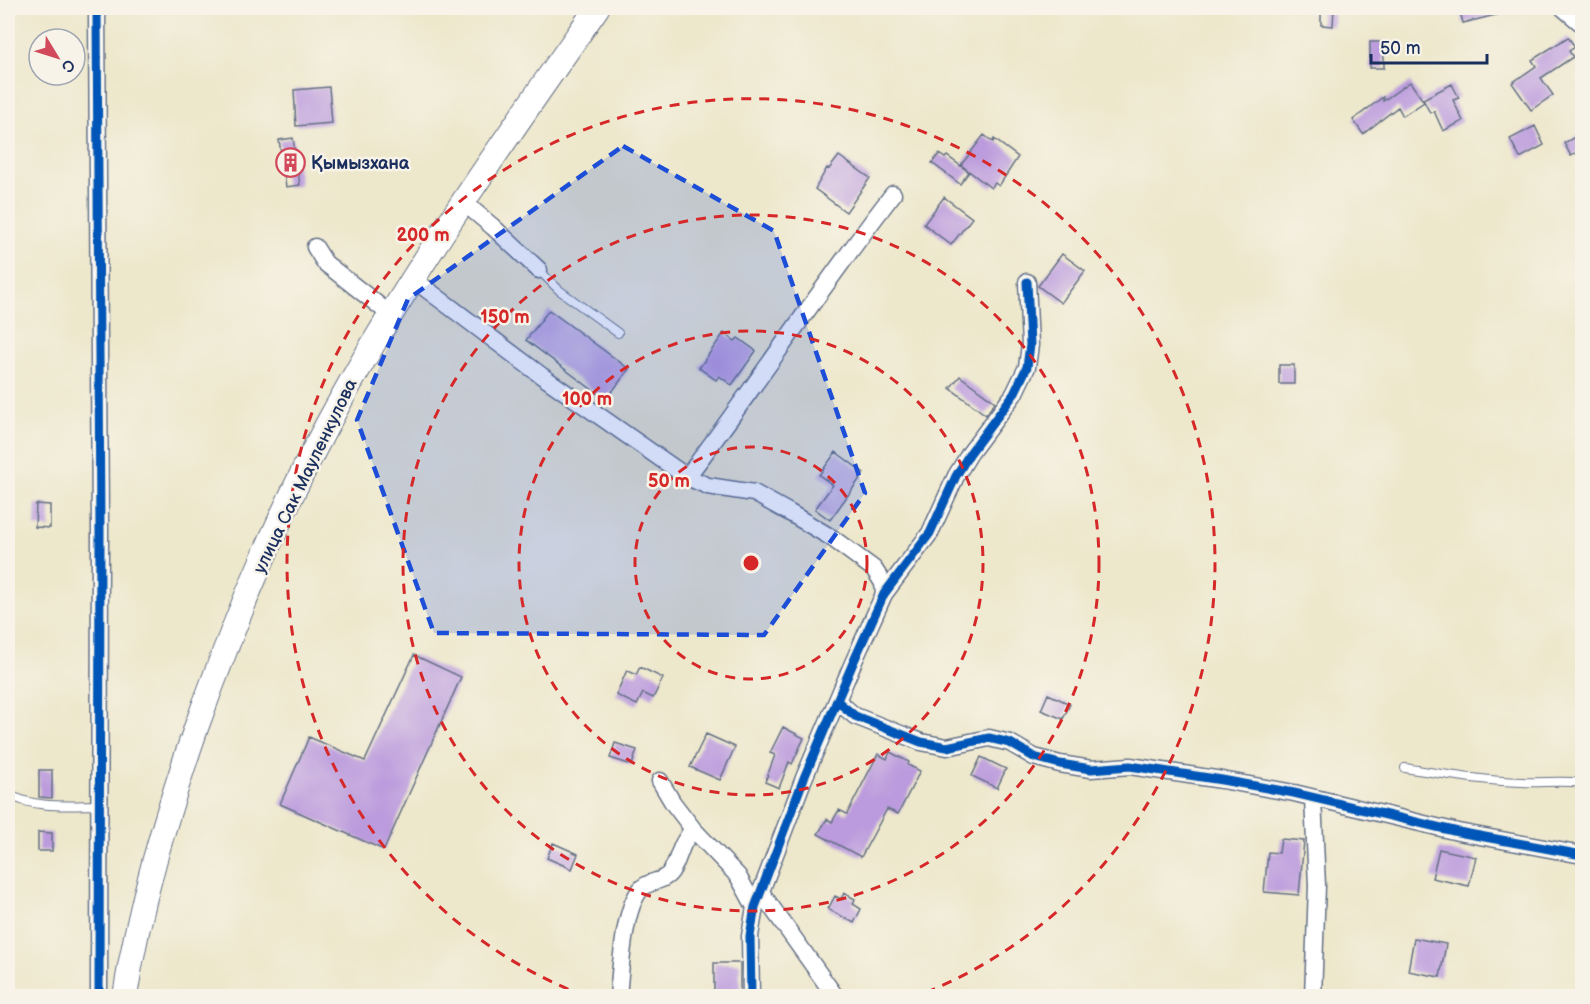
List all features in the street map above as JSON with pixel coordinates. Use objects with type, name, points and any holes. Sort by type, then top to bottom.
[{"type":"main road","name":"улица Сак Мауленкулова","points":[[125,996],[145,894],[177,783],[224,650],[280,519],[325,429],[412,279],[462,201],[597,8]]},
{"type":"street","points":[[97,8],[100,530],[99,996]]},
{"type":"street","points":[[1563,8],[1582,24]]},
{"type":"street","points":[[687,477],[854,244],[893,194]]},
{"type":"street","points":[[462,201],[493,226],[538,270]]},
{"type":"street","points":[[315,247],[325,263],[391,315]]},
{"type":"street","points":[[412,279],[552,383],[687,477],[708,486],[754,493],[832,538],[874,569],[883,583],[884,594]]},
{"type":"street","points":[[751,996],[750,936],[758,899],[837,701],[884,594],[930,533],[956,476],[970,453],[1014,394],[1027,367],[1030,345],[1027,282]]},
{"type":"street","points":[[837,701],[855,716],[921,742],[947,747],[989,738],[1010,743],[1034,757],[1060,764],[1090,769],[1130,766],[1222,780],[1313,798],[1458,832],[1582,855]]},
{"type":"street","points":[[660,781],[693,829],[758,899],[835,996]]},
{"type":"street","points":[[1313,798],[1317,886],[1314,996]]},
{"type":"street","points":[[618,996],[631,905],[641,888],[663,880],[671,873],[681,847],[693,829]]},
{"type":"lane","points":[[538,270],[560,290],[618,333]]},
{"type":"lane","points":[[1405,768],[1482,780],[1525,783],[1562,780],[1582,783]]},
{"type":"lane","points":[[8,794],[17,800],[51,805],[99,805]]},
{"type":"highlighted area","points":[[623,146],[774,231],[865,493],[764,635],[434,633],[357,420],[408,299]]},
{"type":"building","points":[[1321,8],[1334,8],[1333,26],[1321,25]]},
{"type":"building","points":[[1459,8],[1507,8],[1508,12],[1463,23]]},
{"type":"building","points":[[1568,37],[1575,47],[1569,51],[1573,57],[1541,78],[1553,95],[1531,110],[1512,83],[1536,66],[1532,60]]},
{"type":"building","points":[[1370,42],[1384,42],[1384,68],[1370,68]]},
{"type":"building","points":[[1410,82],[1424,102],[1403,116],[1398,107],[1363,134],[1353,120],[1383,97],[1383,101]]},
{"type":"building","points":[[1452,84],[1459,98],[1453,100],[1463,121],[1443,131],[1434,111],[1430,113],[1423,99]]},
{"type":"building","points":[[329,87],[332,123],[296,126],[294,90]]},
{"type":"building","points":[[1535,126],[1544,145],[1520,158],[1510,139]]},
{"type":"building","points":[[1582,133],[1582,150],[1571,156],[1564,143]]},
{"type":"building","points":[[984,135],[993,142],[994,139],[1018,157],[999,186],[995,183],[991,188],[961,165]]},
{"type":"building","name":"Қымызхана","points":[[293,138],[300,185],[286,187],[279,140]]},
{"type":"building","points":[[939,154],[945,158],[947,156],[969,172],[960,184],[932,163]]},
{"type":"building","points":[[839,156],[870,178],[846,212],[815,189],[827,168],[829,169]]},
{"type":"building","points":[[944,197],[972,218],[951,245],[924,224]]},
{"type":"building","points":[[1062,254],[1085,271],[1061,303],[1038,286]]},
{"type":"building","points":[[549,310],[629,369],[606,400],[526,340]]},
{"type":"building","points":[[724,333],[735,341],[738,338],[756,351],[732,385],[719,376],[716,380],[699,368]]},
{"type":"building","points":[[1279,365],[1294,365],[1294,384],[1279,384]]},
{"type":"building","points":[[960,376],[995,402],[986,415],[950,388]]},
{"type":"building","points":[[836,452],[864,473],[830,520],[815,509],[833,485],[819,475]]},
{"type":"building","points":[[36,504],[50,505],[50,528],[35,527]]},
{"type":"building","points":[[414,655],[461,677],[384,850],[280,804],[309,737],[365,761]]},
{"type":"building","points":[[640,667],[663,678],[653,698],[643,693],[637,705],[616,695],[627,670],[636,675]]},
{"type":"building","points":[[1048,694],[1070,704],[1063,719],[1041,710]]},
{"type":"building","points":[[783,727],[804,738],[792,764],[789,762],[779,788],[765,782],[775,755],[770,753]]},
{"type":"building","points":[[706,734],[735,747],[720,780],[690,767]]},
{"type":"building","points":[[615,743],[637,750],[632,765],[610,758]]},
{"type":"building","points":[[890,752],[920,771],[898,814],[887,809],[861,857],[818,834],[827,819],[832,822],[839,810],[847,814],[878,754],[887,759]]},
{"type":"building","points":[[981,757],[1006,769],[997,788],[972,776]]},
{"type":"building","points":[[39,770],[52,770],[52,798],[39,797]]},
{"type":"building","points":[[38,832],[52,833],[52,851],[38,851]]},
{"type":"building","points":[[1281,839],[1304,841],[1299,895],[1264,892],[1268,852],[1279,853]]},
{"type":"building","points":[[553,843],[578,854],[572,869],[547,858]]},
{"type":"building","points":[[1439,849],[1476,857],[1469,886],[1432,878]]},
{"type":"building","points":[[844,893],[855,899],[853,904],[861,909],[854,923],[828,909],[835,896],[841,899]]},
{"type":"building","points":[[1414,938],[1446,944],[1440,977],[1408,971]]},
{"type":"building","points":[[714,963],[740,963],[740,993],[714,993]]},
{"type":"cycle path","points":[[97,8],[100,530],[99,996]]},
{"type":"cycle path","points":[[751,996],[750,936],[755,907],[804,778],[853,663],[884,594],[930,533],[956,476],[970,453],[1014,394],[1027,367],[1030,345],[1027,282]]},
{"type":"cycle path","points":[[837,701],[855,716],[921,742],[947,747],[989,738],[1010,743],[1034,757],[1060,764],[1091,769],[1130,766],[1222,780],[1294,793],[1458,832],[1582,855]]},
{"type":"place","name":"Қымызхана","points":[[290,163]]}]
